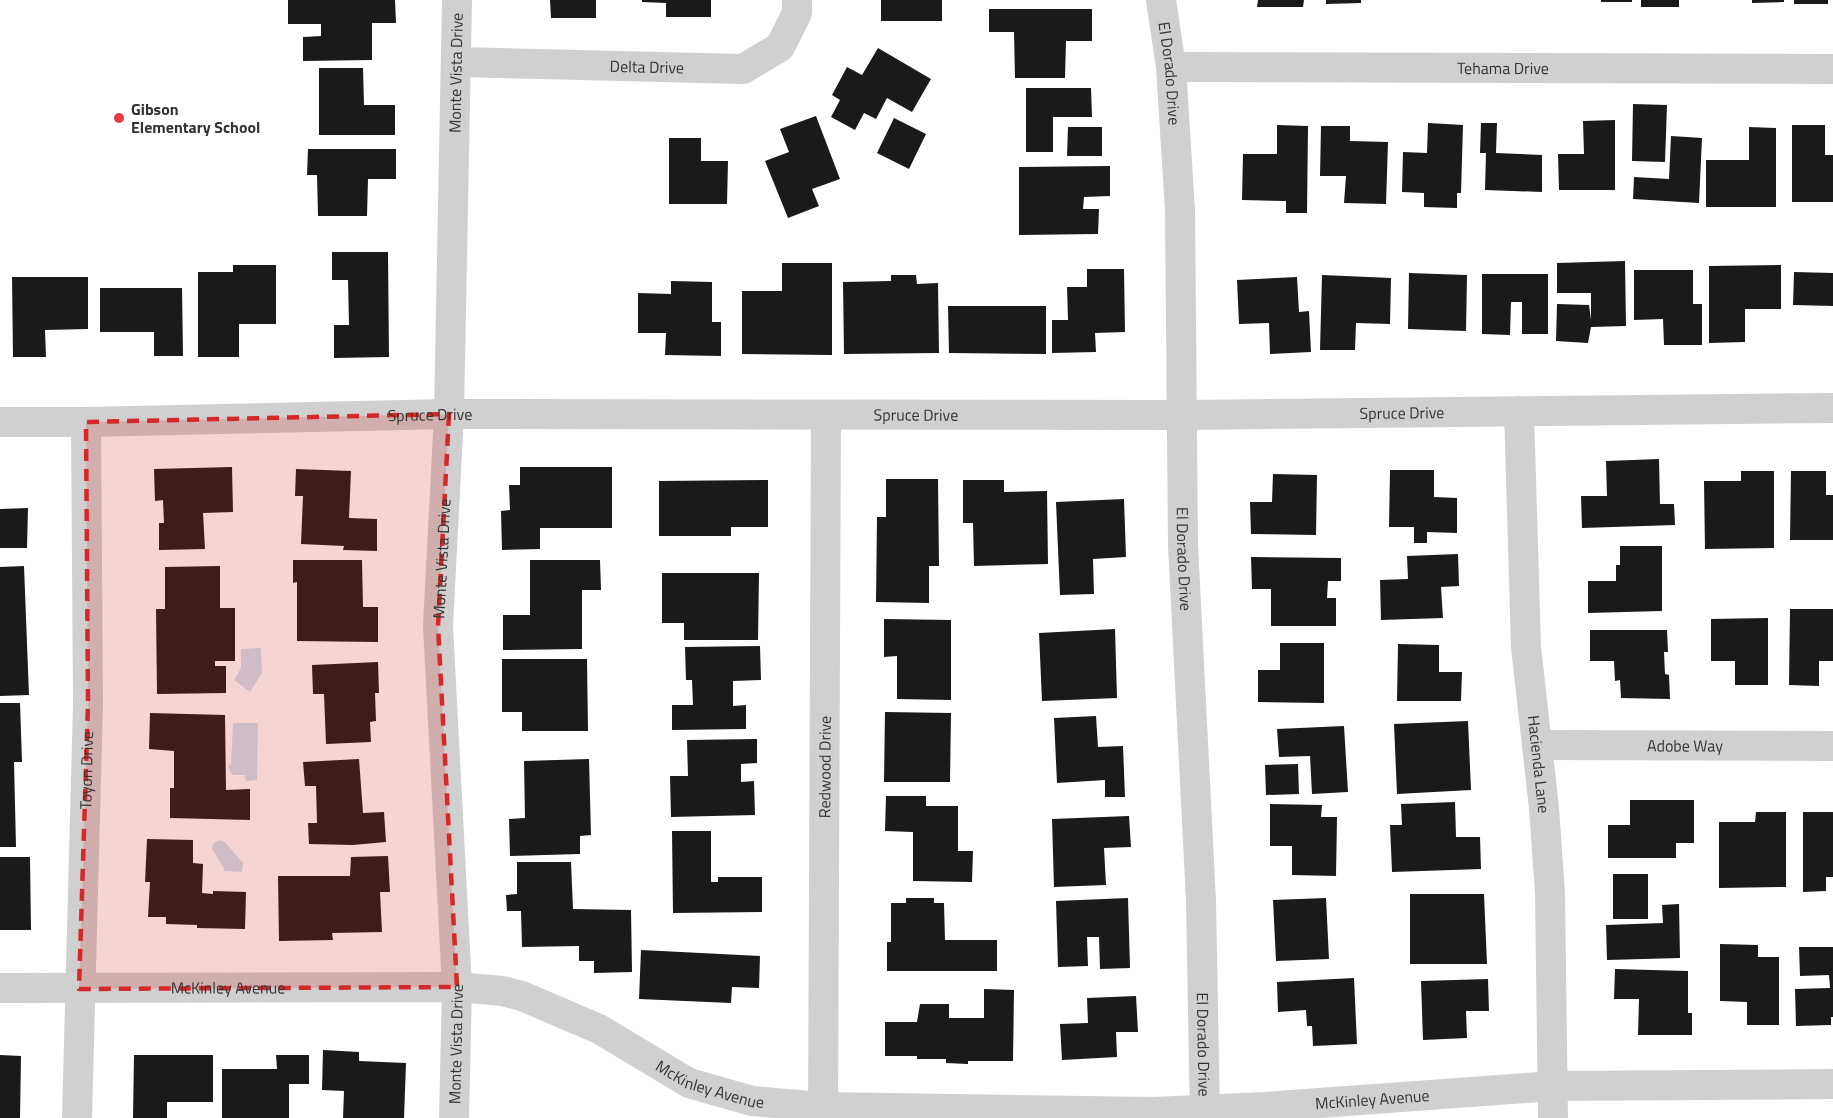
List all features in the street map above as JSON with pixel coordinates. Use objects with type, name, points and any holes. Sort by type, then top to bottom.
[{"type":"street","name":"Monte Vista Drive","points":[[454,1118],[457,987],[438,626],[449,414],[457,0]]},
{"type":"street","name":"Delta Drive","points":[[457,62],[743,69],[780,47],[797,13],[797,0]]},
{"type":"street","name":"El Dorado Drive","points":[[1161,0],[1171,67],[1180,210],[1183,545],[1201,901],[1205,1114]]},
{"type":"street","name":"Tehama Drive","points":[[1171,67],[1833,69]]},
{"type":"street","name":"Spruce Drive","points":[[0,422],[449,414],[1181,415],[1833,408]]},
{"type":"street","name":"Hacienda Lane","points":[[1519,411],[1526,647],[1544,808],[1550,893],[1553,1118]]},
{"type":"street","name":"Redwood Drive","points":[[822,1112],[826,415]]},
{"type":"street","name":"Toyon Drive","points":[[76,1118],[88,704],[86,422]]},
{"type":"street","name":"Adobe Way","points":[[1537,745],[1833,746]]},
{"type":"street","name":"McKinley Avenue","points":[[0,988],[457,987],[502,991],[522,996],[599,1029],[689,1083],[752,1101],[822,1112],[1205,1114],[1553,1086],[1833,1084]]},
{"type":"highlighted area","points":[[449,414],[438,626],[457,987],[79,989],[88,704],[86,422]]},
{"type":"water","points":[[261,648],[262,673],[250,692],[234,680],[241,668],[241,649]]},
{"type":"water","points":[[233,723],[258,723],[257,780],[246,781],[245,775],[232,775],[228,766],[231,764]]},
{"type":"water","points":[[219,840],[225,842],[243,863],[242,872],[224,871],[212,849],[213,844]]},
{"type":"building","points":[[288,0],[395,0],[396,23],[372,23],[372,60],[303,61],[303,37],[321,36],[321,24],[288,24]]},
{"type":"building","points":[[550,0],[596,0],[596,18],[551,18]]},
{"type":"building","points":[[642,0],[711,0],[711,17],[666,17],[666,3],[642,2]]},
{"type":"building","points":[[881,0],[942,0],[942,21],[881,21]]},
{"type":"building","points":[[1258,0],[1304,0],[1303,7],[1257,7]]},
{"type":"building","points":[[1326,0],[1361,0],[1361,3],[1326,4]]},
{"type":"building","points":[[1601,0],[1632,0],[1632,2],[1601,2]]},
{"type":"building","points":[[1641,0],[1679,0],[1679,7],[1641,7]]},
{"type":"building","points":[[1752,0],[1784,0],[1784,2],[1752,3]]},
{"type":"building","points":[[1794,0],[1828,0],[1828,4],[1794,4]]},
{"type":"building","points":[[989,9],[1092,9],[1092,41],[1066,41],[1065,78],[1015,78],[1014,32],[989,32]]},
{"type":"building","points":[[878,48],[931,79],[912,112],[887,98],[876,119],[864,113],[855,130],[831,117],[840,100],[832,95],[847,67],[862,75]]},
{"type":"building","points":[[319,68],[363,68],[364,105],[395,105],[395,135],[319,135]]},
{"type":"building","points":[[1026,88],[1091,88],[1092,117],[1053,117],[1053,152],[1026,152]]},
{"type":"building","points":[[1633,104],[1667,105],[1665,162],[1632,161]]},
{"type":"building","points":[[816,116],[840,179],[812,189],[819,206],[788,218],[765,161],[789,152],[780,129]]},
{"type":"building","points":[[894,118],[926,134],[909,169],[877,153]]},
{"type":"building","points":[[1615,120],[1615,190],[1559,190],[1558,154],[1584,154],[1583,121]]},
{"type":"building","points":[[1428,123],[1463,125],[1461,193],[1457,193],[1457,208],[1424,207],[1424,193],[1402,192],[1403,152],[1427,153]]},
{"type":"building","points":[[1481,123],[1497,123],[1496,153],[1542,155],[1542,192],[1485,190],[1486,153],[1480,153]]},
{"type":"building","points":[[1277,125],[1308,126],[1307,213],[1286,213],[1286,201],[1242,200],[1243,154],[1277,154]]},
{"type":"building","points":[[1792,125],[1825,125],[1825,155],[1833,155],[1833,202],[1792,202]]},
{"type":"building","points":[[1321,126],[1350,126],[1350,141],[1388,142],[1386,204],[1344,203],[1346,176],[1320,176]]},
{"type":"building","points":[[1068,127],[1102,127],[1102,156],[1067,156]]},
{"type":"building","points":[[1749,127],[1776,128],[1776,207],[1706,207],[1706,160],[1749,160]]},
{"type":"building","points":[[1671,136],[1702,138],[1699,203],[1633,199],[1634,177],[1669,179]]},
{"type":"building","points":[[669,138],[701,138],[701,161],[728,161],[727,204],[669,204]]},
{"type":"building","points":[[308,149],[396,149],[396,179],[368,179],[367,216],[318,216],[317,175],[307,175]]},
{"type":"building","points":[[1110,166],[1110,196],[1084,197],[1083,209],[1099,209],[1098,234],[1019,235],[1019,167]]},
{"type":"building","points":[[332,252],[388,252],[389,357],[334,358],[334,325],[349,325],[348,280],[332,280]]},
{"type":"building","points":[[1625,261],[1626,326],[1591,327],[1588,343],[1556,341],[1557,304],[1589,305],[1591,320],[1591,293],[1557,293],[1557,263]]},
{"type":"building","points":[[782,263],[832,263],[832,355],[742,354],[742,291],[782,291]]},
{"type":"building","points":[[233,265],[276,265],[276,324],[239,324],[239,357],[198,357],[198,272],[233,272]]},
{"type":"building","points":[[1781,265],[1781,309],[1745,309],[1745,342],[1709,343],[1709,266]]},
{"type":"building","points":[[1087,269],[1124,269],[1125,332],[1095,333],[1096,352],[1052,353],[1052,320],[1068,320],[1067,287],[1087,287]]},
{"type":"building","points":[[1634,270],[1693,270],[1693,304],[1702,304],[1702,345],[1664,345],[1663,319],[1634,320]]},
{"type":"building","points":[[1794,272],[1833,273],[1833,306],[1793,305]]},
{"type":"building","points":[[1409,273],[1467,275],[1466,331],[1408,329]]},
{"type":"building","points":[[1482,274],[1548,274],[1548,334],[1522,334],[1522,302],[1511,302],[1510,335],[1482,334]]},
{"type":"building","points":[[891,275],[916,275],[917,284],[938,283],[939,353],[844,354],[843,282],[891,281]]},
{"type":"building","points":[[1322,275],[1391,278],[1390,324],[1356,323],[1355,350],[1320,350]]},
{"type":"building","points":[[12,277],[88,277],[88,329],[45,330],[46,357],[13,357]]},
{"type":"building","points":[[1297,277],[1299,312],[1309,311],[1311,352],[1270,354],[1269,323],[1239,324],[1237,280]]},
{"type":"building","points":[[671,281],[712,282],[712,322],[721,322],[721,356],[665,355],[666,333],[638,333],[638,293],[671,294]]},
{"type":"building","points":[[100,288],[182,288],[183,356],[154,356],[154,332],[100,332]]},
{"type":"building","points":[[948,306],[1046,306],[1046,354],[949,353]]},
{"type":"building","points":[[1659,459],[1660,504],[1674,504],[1675,525],[1582,528],[1581,496],[1607,496],[1606,461]]},
{"type":"building","points":[[232,467],[233,512],[203,513],[205,549],[159,550],[159,523],[164,523],[163,500],[155,501],[154,469]]},
{"type":"building","points":[[520,467],[612,467],[612,528],[540,528],[540,549],[502,550],[501,511],[510,510],[509,485],[520,485]]},
{"type":"building","points":[[296,469],[351,471],[349,518],[377,519],[377,551],[343,550],[344,546],[301,544],[303,496],[295,496]]},
{"type":"building","points":[[1390,470],[1434,470],[1434,497],[1457,498],[1457,533],[1427,532],[1427,543],[1414,543],[1414,527],[1389,527]]},
{"type":"building","points":[[1741,471],[1774,471],[1774,548],[1705,549],[1704,481],[1741,481]]},
{"type":"building","points":[[1791,471],[1826,471],[1826,495],[1833,495],[1833,540],[1790,540]]},
{"type":"building","points":[[1273,474],[1317,475],[1316,535],[1251,534],[1250,502],[1272,502]]},
{"type":"building","points":[[886,479],[938,479],[939,566],[929,566],[929,603],[876,602],[877,517],[886,517]]},
{"type":"building","points":[[768,480],[768,527],[731,527],[731,536],[659,536],[659,481]]},
{"type":"building","points":[[963,480],[1004,480],[1004,492],[1047,491],[1048,564],[974,566],[973,523],[963,523]]},
{"type":"building","points":[[1124,499],[1126,557],[1093,559],[1094,594],[1060,595],[1056,502]]},
{"type":"building","points":[[28,508],[27,548],[0,548],[0,509]]},
{"type":"building","points":[[1620,546],[1662,546],[1662,611],[1588,613],[1588,581],[1616,581],[1616,565],[1620,565]]},
{"type":"building","points":[[1458,554],[1459,586],[1441,587],[1443,618],[1381,620],[1380,580],[1408,579],[1407,556]]},
{"type":"building","points":[[1251,557],[1341,558],[1341,581],[1328,581],[1327,598],[1336,598],[1336,626],[1271,626],[1271,589],[1252,589]]},
{"type":"building","points":[[293,560],[362,560],[363,607],[378,607],[378,642],[297,641],[297,582],[293,583]]},
{"type":"building","points":[[530,560],[600,560],[601,590],[582,590],[582,649],[503,650],[503,615],[530,615]]},
{"type":"building","points":[[24,566],[29,695],[0,696],[0,567]]},
{"type":"building","points":[[220,566],[220,608],[235,608],[235,661],[215,661],[215,666],[226,666],[226,693],[157,694],[156,609],[165,609],[165,567]]},
{"type":"building","points":[[662,573],[759,573],[758,640],[684,640],[684,623],[662,623]]},
{"type":"building","points":[[1790,609],[1833,609],[1833,661],[1819,661],[1819,686],[1789,685]]},
{"type":"building","points":[[1768,618],[1768,685],[1735,685],[1735,661],[1711,661],[1711,619]]},
{"type":"building","points":[[884,619],[951,620],[951,700],[897,699],[897,656],[884,657]]},
{"type":"building","points":[[1115,629],[1117,698],[1042,701],[1039,633]]},
{"type":"building","points":[[1590,630],[1667,630],[1668,652],[1664,652],[1665,674],[1669,675],[1670,699],[1621,698],[1620,680],[1615,681],[1614,661],[1590,661]]},
{"type":"building","points":[[1280,643],[1324,643],[1324,703],[1258,702],[1258,670],[1280,670]]},
{"type":"building","points":[[1398,644],[1439,645],[1439,672],[1462,672],[1461,701],[1397,701]]},
{"type":"building","points":[[760,646],[761,680],[733,681],[733,706],[746,705],[746,729],[672,730],[672,705],[693,705],[692,680],[686,680],[685,647]]},
{"type":"building","points":[[502,659],[587,659],[588,731],[522,731],[522,712],[502,712]]},
{"type":"building","points":[[378,662],[379,693],[375,693],[376,721],[370,722],[371,742],[326,744],[324,694],[313,694],[312,665]]},
{"type":"building","points":[[0,703],[20,703],[22,762],[14,762],[16,847],[0,847]]},
{"type":"building","points":[[885,712],[951,713],[950,782],[884,782]]},
{"type":"building","points":[[150,713],[225,715],[226,790],[250,789],[250,820],[170,818],[170,788],[174,788],[174,751],[149,749]]},
{"type":"building","points":[[1096,716],[1098,747],[1123,746],[1125,797],[1105,797],[1105,780],[1057,783],[1054,718]]},
{"type":"building","points":[[1468,721],[1471,790],[1397,794],[1394,724]]},
{"type":"building","points":[[1344,726],[1348,792],[1312,794],[1310,756],[1279,757],[1277,729]]},
{"type":"building","points":[[757,739],[757,763],[741,764],[741,782],[754,781],[755,815],[671,817],[670,776],[688,776],[687,740]]},
{"type":"building","points":[[359,759],[363,813],[384,812],[386,842],[353,845],[309,844],[308,823],[317,823],[316,786],[305,786],[303,762]]},
{"type":"building","points":[[589,759],[591,835],[580,836],[580,854],[510,856],[509,819],[525,818],[524,761]]},
{"type":"building","points":[[1298,764],[1299,794],[1266,795],[1265,765]]},
{"type":"building","points":[[886,796],[926,796],[926,806],[958,806],[958,851],[973,851],[972,882],[913,881],[913,832],[885,831]]},
{"type":"building","points":[[1630,800],[1694,800],[1694,843],[1676,843],[1676,858],[1608,858],[1608,825],[1630,825]]},
{"type":"building","points":[[1455,802],[1456,837],[1480,837],[1481,869],[1392,872],[1390,825],[1402,825],[1401,804]]},
{"type":"building","points":[[1270,804],[1322,805],[1321,817],[1337,817],[1336,876],[1292,875],[1292,846],[1270,846]]},
{"type":"building","points":[[1756,812],[1786,812],[1786,887],[1719,888],[1719,822],[1755,822]]},
{"type":"building","points":[[1803,812],[1833,812],[1833,877],[1826,877],[1826,891],[1803,892]]},
{"type":"building","points":[[1129,816],[1131,847],[1104,848],[1106,885],[1054,887],[1052,819]]},
{"type":"building","points":[[672,831],[711,831],[711,882],[718,882],[718,877],[762,877],[762,912],[673,913]]},
{"type":"building","points":[[147,839],[193,840],[193,863],[203,864],[202,893],[246,892],[245,929],[197,928],[197,925],[166,924],[166,917],[148,917],[150,882],[145,882]]},
{"type":"building","points":[[388,856],[390,892],[380,892],[382,932],[332,933],[333,940],[279,941],[278,876],[350,876],[351,857]]},
{"type":"building","points":[[0,857],[30,857],[31,930],[0,930]]},
{"type":"building","points":[[517,862],[571,862],[573,909],[631,910],[632,972],[594,973],[594,961],[579,961],[579,946],[522,947],[521,911],[507,911],[506,895],[517,894]]},
{"type":"building","points":[[1613,874],[1648,874],[1648,919],[1613,919]]},
{"type":"building","points":[[1410,894],[1484,894],[1487,964],[1410,964]]},
{"type":"building","points":[[906,898],[934,898],[934,903],[944,903],[945,940],[997,940],[997,971],[887,971],[887,942],[891,942],[891,903],[906,903]]},
{"type":"building","points":[[1128,898],[1130,968],[1100,969],[1099,937],[1087,937],[1088,966],[1058,967],[1056,901]]},
{"type":"building","points":[[1326,898],[1329,959],[1276,961],[1273,900]]},
{"type":"building","points":[[1679,904],[1680,958],[1607,960],[1606,925],[1663,923],[1662,905]]},
{"type":"building","points":[[1720,944],[1758,945],[1758,957],[1779,957],[1779,1025],[1747,1025],[1747,1002],[1720,1001]]},
{"type":"building","points":[[1799,947],[1833,947],[1831,1025],[1796,1026],[1795,989],[1830,988],[1829,975],[1800,976]]},
{"type":"building","points":[[641,950],[760,956],[759,988],[732,987],[731,1003],[639,999]]},
{"type":"building","points":[[1615,969],[1688,971],[1688,1013],[1692,1013],[1692,1035],[1638,1035],[1639,999],[1614,999]]},
{"type":"building","points":[[1354,978],[1357,1044],[1313,1046],[1312,1026],[1307,1026],[1306,1010],[1278,1012],[1277,982]]},
{"type":"building","points":[[1488,979],[1489,1011],[1466,1011],[1467,1038],[1423,1040],[1421,981]]},
{"type":"building","points":[[984,989],[1014,990],[1013,1061],[968,1061],[968,1064],[946,1063],[946,1059],[917,1059],[917,1056],[885,1056],[885,1022],[917,1022],[920,1004],[949,1004],[949,1018],[984,1018]]},
{"type":"building","points":[[1136,996],[1138,1032],[1116,1032],[1117,1057],[1062,1060],[1060,1024],[1088,1023],[1087,998]]},
{"type":"building","points":[[323,1050],[359,1052],[359,1061],[406,1063],[404,1118],[343,1118],[344,1091],[322,1090]]},
{"type":"building","points":[[0,1055],[21,1056],[20,1118],[0,1118]]},
{"type":"building","points":[[134,1055],[213,1055],[213,1102],[167,1102],[167,1118],[133,1118]]},
{"type":"building","points":[[276,1055],[309,1055],[309,1084],[289,1084],[289,1118],[222,1118],[222,1069],[277,1069]]},
{"type":"place","name":"Gibson Elementary School","points":[[119,118]]}]
